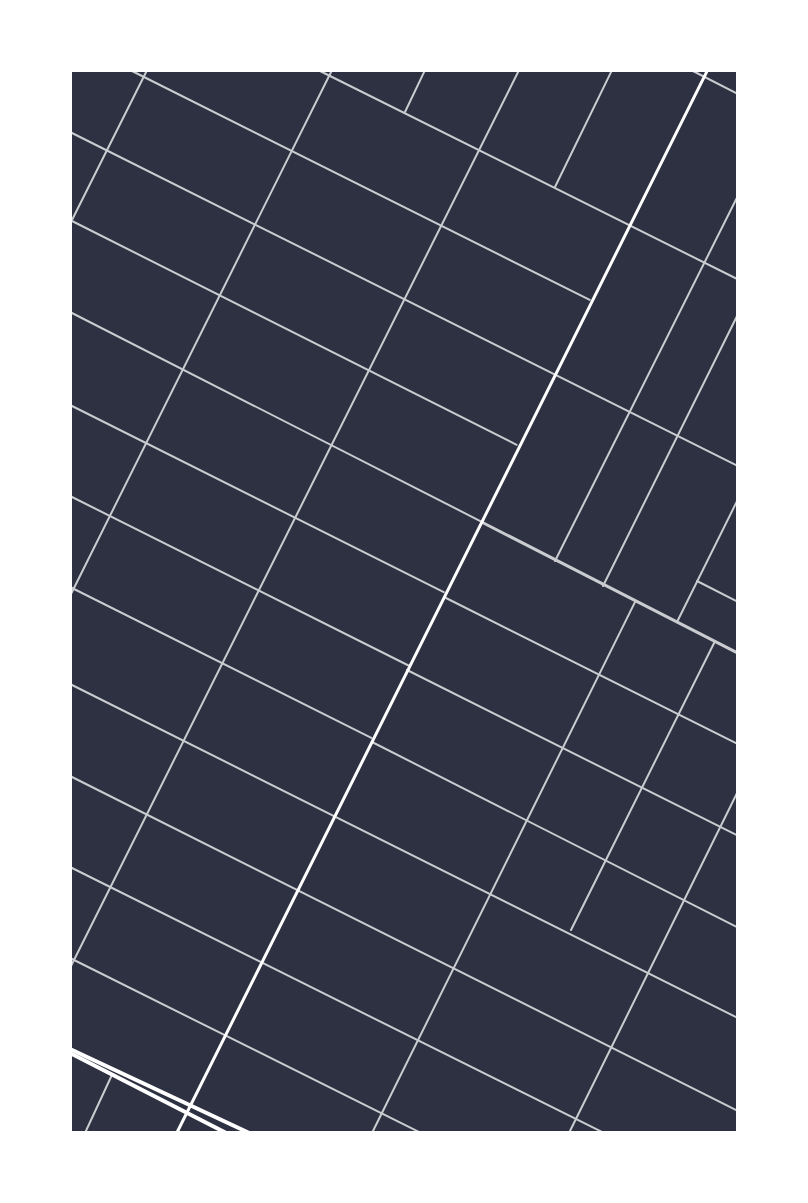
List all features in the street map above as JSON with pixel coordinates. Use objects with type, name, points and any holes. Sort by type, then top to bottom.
[{"type":"main road","points":[[176,1133],[707,70]]},
{"type":"main road","points":[[70,1051],[249,1133]]},
{"type":"main road","points":[[70,1051],[112,1076],[226,1133]]},
{"type":"street","points":[[130,70],[591,301]]},
{"type":"street","points":[[147,70],[71,221],[518,446]]},
{"type":"street","points":[[318,70],[738,279]]},
{"type":"street","points":[[70,596],[332,70]]},
{"type":"street","points":[[404,114],[425,70]]},
{"type":"street","points":[[70,968],[519,70]]},
{"type":"street","points":[[555,188],[612,70]]},
{"type":"street","points":[[691,70],[738,94]]},
{"type":"street","points":[[70,132],[738,466]]},
{"type":"street","points":[[555,561],[738,196]]},
{"type":"street","points":[[70,312],[738,653]]},
{"type":"street","points":[[603,586],[738,314]]},
{"type":"street","points":[[70,405],[738,744]]},
{"type":"street","points":[[70,496],[738,836]]},
{"type":"street","points":[[676,622],[738,499]]},
{"type":"street","points":[[733,510],[738,513]]},
{"type":"street","points":[[697,581],[738,602]]},
{"type":"street","points":[[72,588],[527,823],[738,928]]},
{"type":"street","points":[[372,1133],[635,602]]},
{"type":"street","points":[[569,933],[714,641]]},
{"type":"street","points":[[70,684],[738,1018]]},
{"type":"street","points":[[70,776],[612,1045],[738,1111]]},
{"type":"street","points":[[569,1133],[738,791]]},
{"type":"street","points":[[70,867],[604,1133]]},
{"type":"street","points":[[72,959],[421,1133]]},
{"type":"street","points":[[85,1133],[112,1076]]}]
